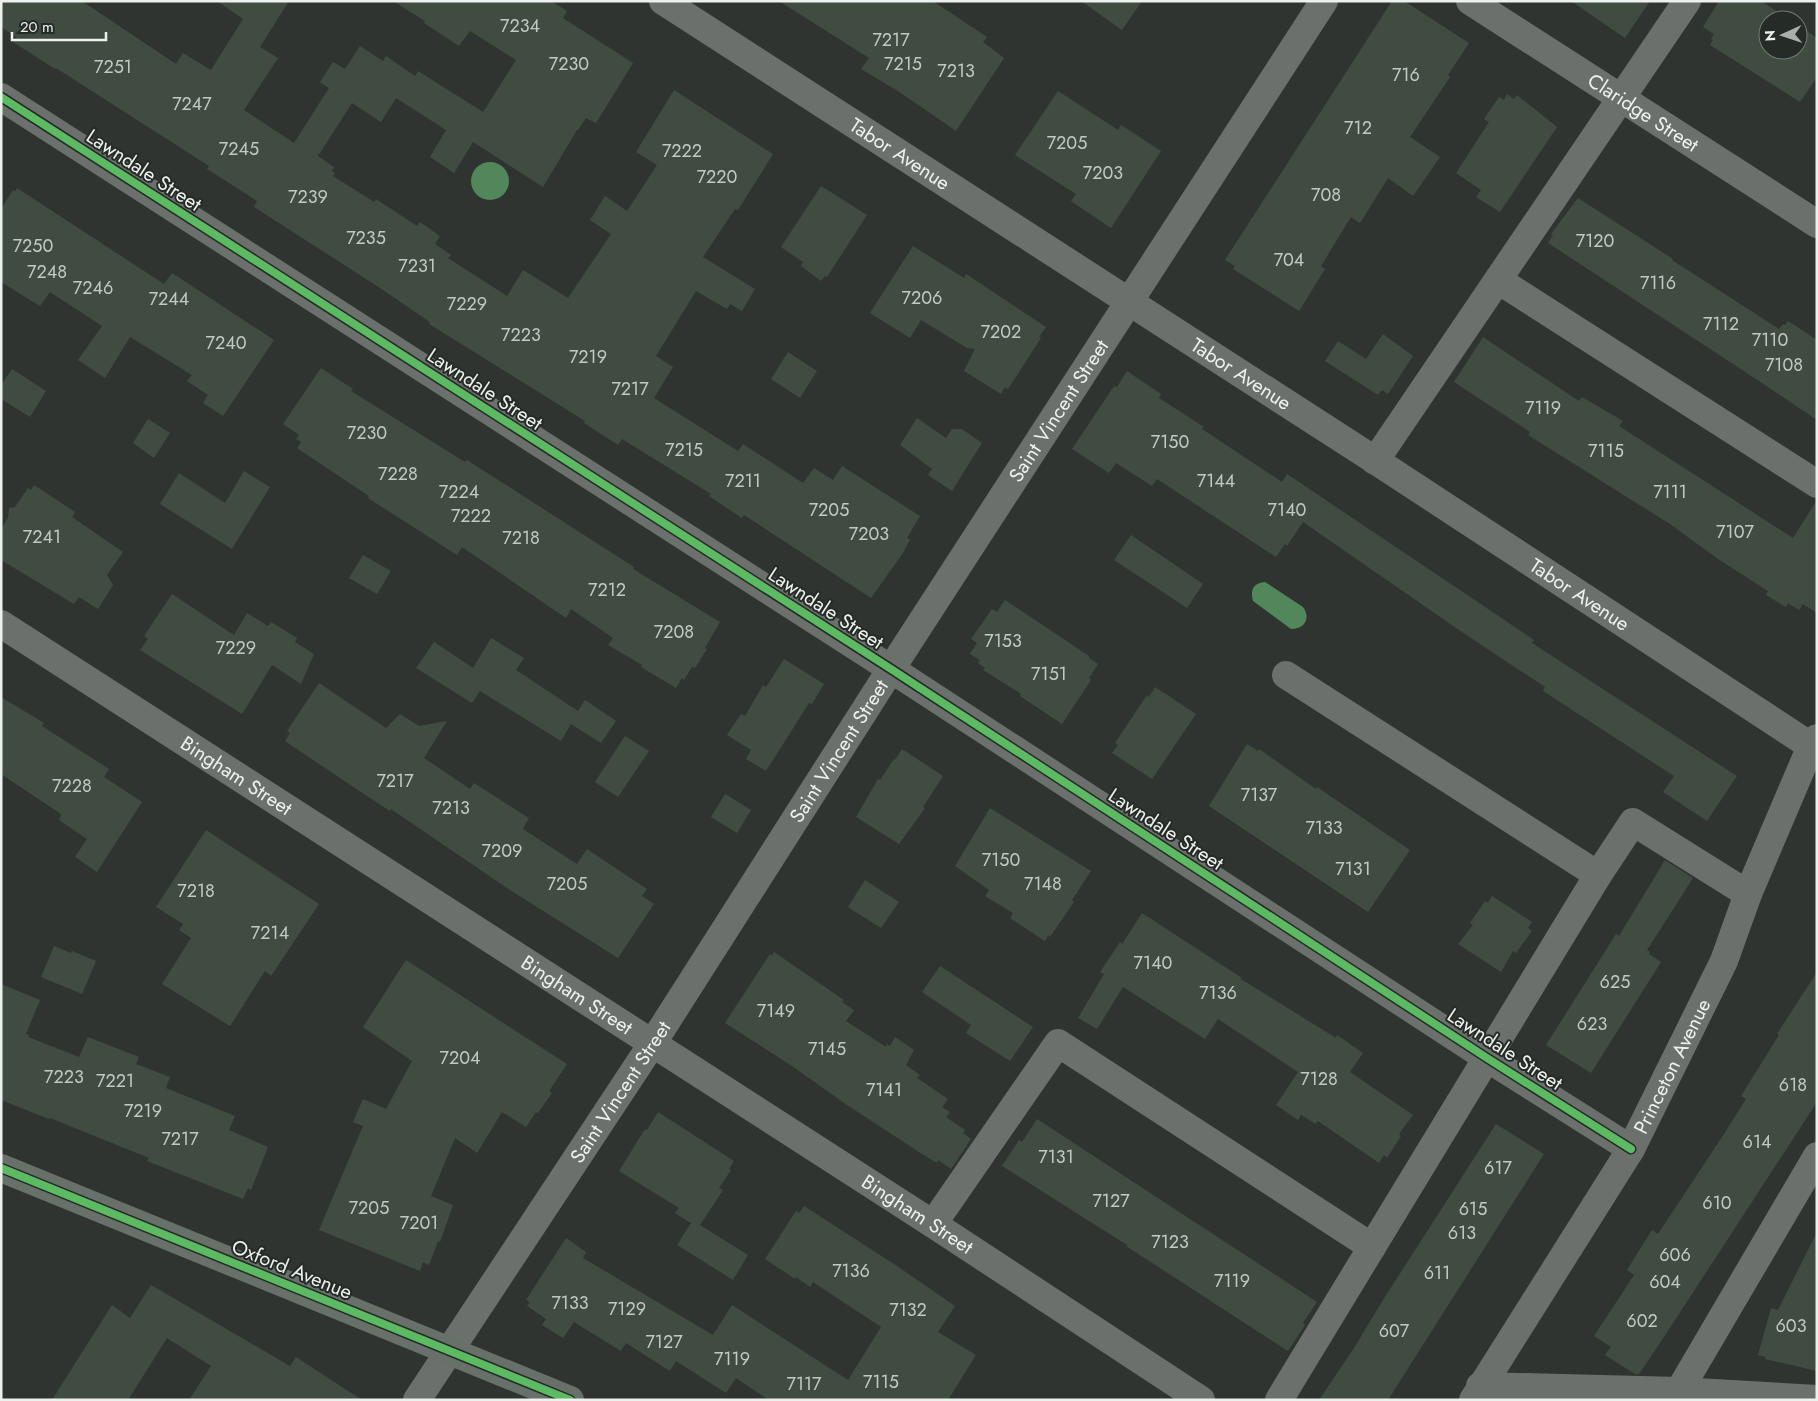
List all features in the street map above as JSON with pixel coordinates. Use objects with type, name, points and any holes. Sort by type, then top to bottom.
[{"type":"main road","name":"Oxford Avenue","points":[[1,1168],[570,1400]]},
{"type":"street","name":"Tabor Avenue","points":[[663,1],[1815,744]]},
{"type":"street","name":"Saint Vincent Street","points":[[417,1400],[652,1044],[891,669],[1324,1]]},
{"type":"street","name":"Claridge Street","points":[[1470,1],[1817,224]]},
{"type":"street","points":[[1375,461],[1687,1]]},
{"type":"street","name":"Lawndale Street","points":[[1,97],[891,669],[1487,1058],[1631,1149]]},
{"type":"street","points":[[1498,280],[1817,484]]},
{"type":"street","name":"Bingham Street","points":[[1,624],[933,1224],[1201,1400]]},
{"type":"street","points":[[1286,675],[1598,875]]},
{"type":"street","name":"Princeton Avenue","points":[[1476,1393],[1631,1149],[1724,961],[1748,894],[1815,744]]},
{"type":"street","points":[[1279,1400],[1632,822],[1748,894]]},
{"type":"street","points":[[933,1224],[1058,1043],[1372,1247]]},
{"type":"street","points":[[1678,1391],[1817,1156]]},
{"type":"street","points":[[1476,1393],[1678,1391],[1817,1400]]},
{"type":"shaded area","points":[[490,162],[503,168],[509,181],[503,194],[490,200],[477,194],[471,181],[477,168]]},
{"type":"shaded area","points":[[1265,582],[1303,607],[1306,619],[1303,625],[1296,629],[1291,629],[1253,601],[1253,588]]},
{"type":"building","points":[[1,1],[82,1],[176,64],[183,53],[211,70],[243,19],[217,1],[289,1],[260,47],[278,58],[244,110],[294,143],[329,88],[320,82],[333,62],[345,69],[360,46],[383,61],[386,56],[415,76],[418,71],[483,112],[516,60],[470,31],[459,46],[424,23],[425,21],[393,1],[551,1],[567,11],[563,18],[633,63],[596,123],[586,118],[577,130],[543,187],[473,142],[454,173],[430,157],[446,130],[396,98],[381,122],[352,103],[318,156],[334,167],[332,171],[335,173],[333,176],[374,202],[376,199],[417,226],[420,222],[440,236],[435,244],[451,255],[448,258],[507,296],[523,270],[568,298],[611,234],[590,220],[605,196],[627,211],[657,165],[636,152],[674,90],[773,154],[738,210],[735,209],[703,257],[755,289],[742,311],[730,304],[727,309],[696,291],[656,356],[673,367],[654,398],[738,451],[743,444],[803,483],[814,468],[833,480],[842,466],[920,516],[907,538],[910,540],[903,553],[871,598],[744,515],[742,518],[709,496],[711,494],[622,439],[618,445],[584,423],[585,421],[429,324],[430,322],[377,286],[254,207],[257,201],[207,169],[209,166],[13,42],[16,37],[1,27]]},
{"type":"building","points":[[779,1],[933,1],[987,37],[983,42],[1004,58],[956,131],[898,91],[861,69],[869,58]]},
{"type":"building","points":[[1081,1],[1142,1],[1122,30]]},
{"type":"building","points":[[1392,1],[1404,1],[1469,43],[1448,75],[1450,77],[1410,137],[1440,157],[1413,196],[1388,178],[1360,223],[1351,217],[1321,266],[1325,269],[1299,311],[1233,269],[1235,266],[1225,260]]},
{"type":"building","points":[[1571,1],[1650,1],[1625,38]]},
{"type":"building","points":[[1719,1],[1761,1],[1775,10],[1758,10],[1758,60],[1808,60],[1808,32],[1817,38],[1817,77],[1800,102],[1710,45],[1714,34],[1703,27]]},
{"type":"building","points":[[1058,91],[1118,130],[1121,125],[1161,151],[1111,228],[1071,201],[1076,194],[1015,155]]},
{"type":"building","points":[[1507,94],[1514,99],[1517,95],[1557,127],[1500,212],[1476,197],[1481,190],[1456,173],[1489,122],[1484,119],[1499,97],[1504,100]]},
{"type":"building","points":[[821,186],[867,215],[827,277],[825,276],[821,281],[801,266],[803,262],[781,247]]},
{"type":"building","points":[[17,188],[164,284],[172,273],[274,340],[223,416],[203,403],[208,395],[187,381],[192,375],[130,337],[105,378],[78,360],[102,326],[50,292],[40,306],[1,282],[1,209],[13,190],[15,192]]},
{"type":"building","points":[[1578,198],[1779,329],[1788,321],[1817,340],[1817,420],[1548,243],[1553,235],[1551,234]]},
{"type":"building","points":[[913,246],[964,278],[966,274],[1046,327],[1008,389],[1005,387],[1001,394],[964,371],[975,349],[967,348],[921,320],[910,338],[870,313]]},
{"type":"building","points":[[1383,334],[1413,356],[1388,394],[1382,390],[1378,395],[1325,361],[1338,341],[1366,359]]},
{"type":"building","points":[[1483,337],[1579,401],[1582,397],[1623,421],[1619,426],[1793,538],[1817,500],[1817,613],[1803,604],[1799,610],[1788,603],[1786,607],[1766,595],[1768,591],[1718,559],[1670,524],[1528,435],[1530,432],[1454,382]]},
{"type":"building","points":[[788,352],[817,371],[800,398],[771,379]]},
{"type":"building","points":[[321,368],[353,389],[351,391],[465,462],[467,460],[634,567],[633,569],[720,622],[695,668],[692,667],[684,680],[682,678],[676,688],[608,645],[613,638],[571,609],[566,618],[462,547],[457,555],[368,498],[369,496],[297,448],[301,442],[296,439],[299,435],[283,424]]},
{"type":"building","points":[[12,369],[46,391],[30,417],[1,399],[1,385]]},
{"type":"building","points":[[1127,371],[1161,394],[1159,398],[1204,427],[1202,429],[1244,457],[1282,482],[1287,474],[1534,640],[1532,643],[1737,776],[1707,821],[1663,792],[1674,776],[1543,691],[1545,687],[1303,522],[1287,546],[1285,544],[1276,557],[1157,479],[1152,486],[1116,463],[1109,473],[1072,449],[1114,386],[1117,387]]},
{"type":"building","points":[[917,418],[946,438],[952,429],[962,429],[982,443],[952,491],[928,475],[932,469],[900,445]]},
{"type":"building","points":[[148,419],[170,433],[154,458],[133,443]]},
{"type":"building","points":[[244,471],[270,487],[232,549],[160,504],[179,473],[225,503]]},
{"type":"building","points":[[34,485],[75,512],[72,517],[123,552],[107,575],[113,585],[98,609],[79,597],[74,604],[1,560],[1,529],[8,518],[9,508],[15,507],[28,488],[31,490]]},
{"type":"building","points":[[1131,535],[1203,584],[1187,608],[1114,560]]},
{"type":"building","points":[[363,555],[391,571],[377,594],[349,578]]},
{"type":"building","points":[[172,594],[234,635],[247,613],[268,626],[271,622],[297,638],[295,642],[314,654],[301,684],[272,665],[242,714],[140,650],[148,639],[144,636]]},
{"type":"building","points":[[1005,600],[1098,664],[1089,678],[1091,680],[1062,724],[1020,696],[1021,694],[983,670],[985,668],[978,663],[980,660],[970,654],[977,643],[971,639],[992,609],[997,612]]},
{"type":"building","points":[[491,638],[524,658],[516,670],[578,711],[585,700],[616,721],[601,743],[571,724],[561,741],[480,691],[472,703],[416,668],[434,642],[473,668]]},
{"type":"building","points":[[784,659],[824,684],[812,704],[809,703],[766,771],[746,759],[751,750],[727,735],[741,714],[745,716],[763,685],[766,687]]},
{"type":"building","points":[[319,683],[386,728],[400,714],[419,726],[447,721],[424,758],[470,789],[474,783],[529,818],[523,829],[577,864],[587,849],[647,889],[642,896],[654,904],[618,958],[507,888],[391,809],[390,811],[285,741],[290,733],[287,731]]},
{"type":"building","points":[[1155,687],[1196,714],[1152,779],[1112,753],[1118,745],[1115,743],[1147,695],[1149,697]]},
{"type":"building","points":[[1,697],[44,723],[42,726],[109,769],[104,777],[142,802],[97,872],[75,857],[87,839],[59,820],[61,814],[1,774]]},
{"type":"building","points":[[625,736],[649,751],[618,797],[595,782]]},
{"type":"building","points":[[1247,744],[1258,751],[1259,749],[1316,789],[1317,787],[1410,850],[1368,912],[1209,806]]},
{"type":"building","points":[[902,749],[943,776],[923,807],[925,808],[899,844],[856,817],[878,779],[880,780]]},
{"type":"building","points":[[725,794],[751,810],[737,833],[711,817]]},
{"type":"building","points":[[990,808],[1091,871],[1072,900],[1074,902],[1050,937],[1048,935],[1045,941],[1010,918],[1013,913],[985,896],[989,890],[955,866]]},
{"type":"building","points":[[206,830],[319,904],[271,976],[265,971],[230,1026],[162,984],[191,938],[179,930],[183,924],[156,907]]},
{"type":"building","points":[[1665,860],[1693,878],[1647,950],[1650,952],[1649,954],[1661,962],[1591,1073],[1546,1045],[1616,934],[1619,936]]},
{"type":"building","points":[[865,880],[899,902],[881,928],[848,907]]},
{"type":"building","points":[[1492,896],[1532,922],[1528,928],[1532,931],[1516,953],[1513,951],[1501,972],[1458,944],[1473,925],[1470,923],[1485,901],[1488,903]]},
{"type":"building","points":[[1142,913],[1241,979],[1336,1038],[1337,1035],[1363,1053],[1350,1072],[1413,1115],[1399,1134],[1401,1136],[1387,1158],[1384,1155],[1379,1163],[1318,1121],[1316,1124],[1301,1115],[1298,1120],[1276,1105],[1298,1072],[1218,1019],[1205,1039],[1123,987],[1097,1029],[1078,1018],[1104,974],[1100,972],[1120,942],[1122,944]]},
{"type":"building","points":[[54,946],[96,961],[82,994],[41,977]]},
{"type":"building","points":[[774,952],[844,1000],[842,1002],[854,1010],[846,1021],[886,1047],[887,1044],[890,1046],[895,1037],[914,1050],[906,1065],[920,1075],[917,1078],[948,1099],[942,1107],[950,1112],[946,1117],[965,1130],[963,1133],[971,1139],[951,1169],[938,1160],[937,1163],[922,1154],[725,1023],[770,954],[772,956]]},
{"type":"building","points":[[406,960],[567,1064],[549,1091],[552,1093],[526,1127],[502,1112],[477,1153],[455,1138],[431,1196],[453,1205],[440,1242],[438,1241],[429,1265],[423,1262],[420,1271],[319,1230],[363,1126],[353,1122],[363,1099],[386,1109],[412,1061],[363,1027]]},
{"type":"building","points":[[940,966],[1033,1027],[1010,1061],[966,1033],[971,1025],[922,992]]},
{"type":"building","points":[[1817,972],[1817,1102],[1664,1337],[1639,1374],[1635,1374],[1605,1355],[1611,1347],[1594,1336],[1634,1275],[1627,1270],[1652,1230],[1658,1234],[1722,1137],[1746,1099],[1741,1096],[1779,1035],[1777,1034]]},
{"type":"building","points":[[1,984],[40,1000],[26,1034],[29,1035],[28,1037],[79,1057],[88,1037],[139,1057],[136,1064],[170,1077],[166,1088],[235,1116],[229,1130],[268,1147],[251,1190],[248,1188],[243,1199],[147,1161],[149,1158],[1,1100]]},
{"type":"building","points":[[658,1112],[734,1161],[729,1169],[731,1170],[719,1188],[723,1190],[700,1225],[748,1255],[733,1280],[677,1245],[691,1223],[675,1213],[679,1208],[619,1171]]},
{"type":"building","points":[[1037,1119],[1317,1302],[1288,1351],[1127,1245],[1002,1166],[1019,1140],[1022,1142]]},
{"type":"building","points":[[1496,1124],[1544,1154],[1388,1400],[1319,1400],[1354,1348]]},
{"type":"building","points":[[804,1206],[955,1306],[938,1332],[976,1355],[948,1400],[769,1400],[736,1378],[726,1393],[676,1361],[670,1371],[626,1343],[621,1351],[574,1322],[563,1338],[542,1325],[546,1319],[527,1306],[530,1302],[526,1300],[566,1238],[586,1252],[583,1258],[713,1335],[732,1305],[848,1380],[881,1327],[813,1282],[810,1287],[765,1259],[796,1211],[799,1213]]},
{"type":"building","points":[[1817,1232],[1817,1371],[1765,1359],[1766,1357],[1758,1355],[1771,1308],[1778,1310]]},
{"type":"building","points":[[151,1285],[290,1366],[296,1357],[362,1400],[189,1400],[211,1366],[167,1338],[128,1400],[52,1400],[112,1305],[130,1318]]},
{"type":"cycle path","points":[[1,97],[891,669],[1487,1058],[1631,1149]]},
{"type":"cycle path","points":[[1,1168],[570,1400]]}]
